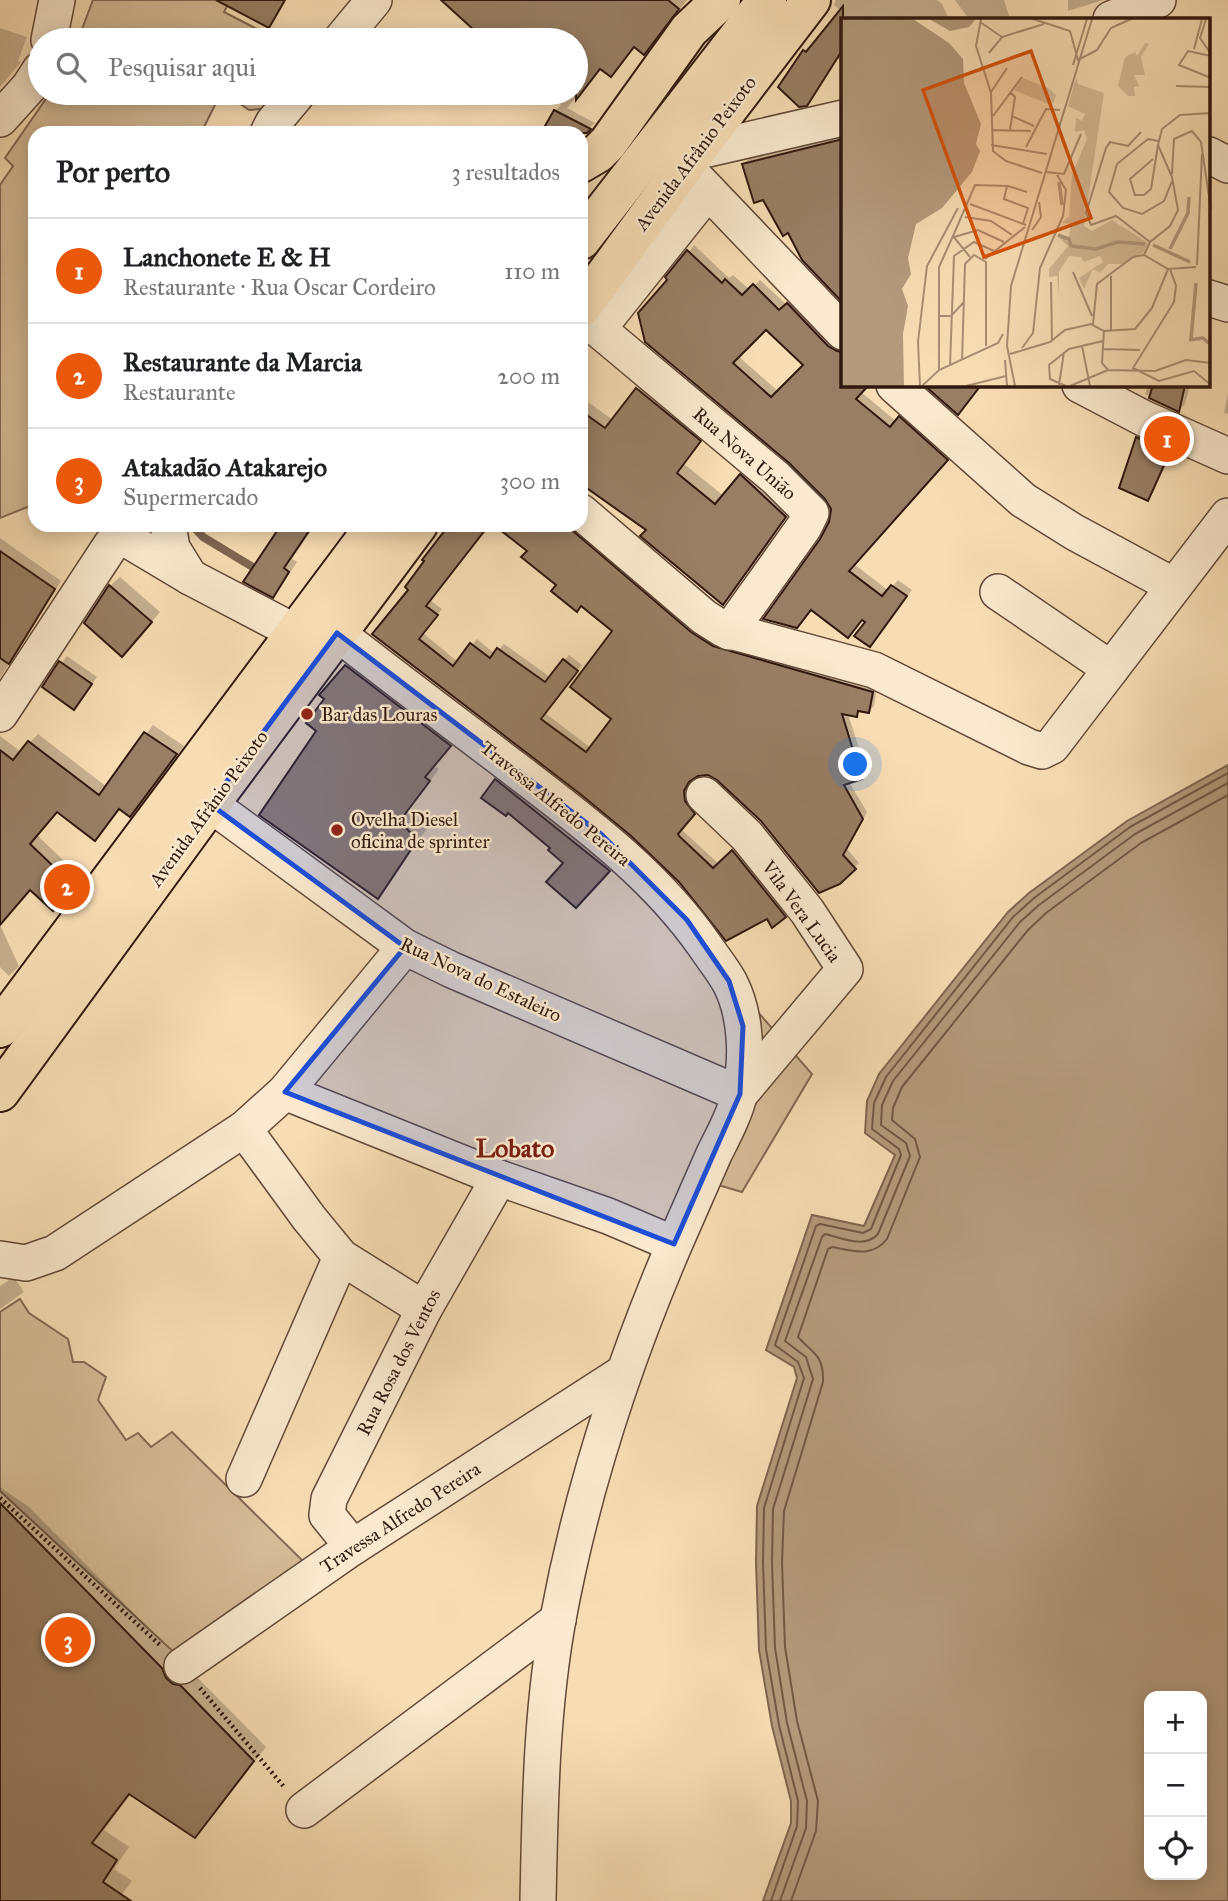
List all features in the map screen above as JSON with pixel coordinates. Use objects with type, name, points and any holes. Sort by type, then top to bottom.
[{"type":"main road","points":[[588,159],[608,143],[689,30],[721,0]]},
{"type":"main road","name":"Avenida Afrânio Peixoto","points":[[588,231],[767,0]]},
{"type":"main road","name":"Avenida Afrânio Peixoto","points":[[588,306],[696,170],[811,0]]},
{"type":"main road","name":"Avenida Afrânio Peixoto","points":[[0,1028],[371,532]]},
{"type":"main road","name":"Avenida Afrânio Peixoto","points":[[0,1092],[413,532]]},
{"type":"street","points":[[51,28],[57,0]]},
{"type":"street","points":[[351,28],[374,0]]},
{"type":"street","points":[[1113,18],[1158,0]]},
{"type":"street","points":[[0,119],[28,88]]},
{"type":"street","points":[[272,126],[288,105]]},
{"type":"street","points":[[841,119],[696,170],[841,330]]},
{"type":"street","points":[[1210,156],[1228,165]]},
{"type":"street","points":[[1210,298],[1228,304]]},
{"type":"street","name":"Rua Nova União","points":[[588,306],[811,513],[804,527],[729,632]]},
{"type":"street","points":[[896,387],[1023,500],[1074,532],[1174,586]]},
{"type":"street","points":[[1084,387],[1143,418],[1228,456]]},
{"type":"street","points":[[588,518],[704,617],[729,632],[874,670],[1042,751],[1052,746],[1228,516]]},
{"type":"street","points":[[170,532],[173,548],[190,577]]},
{"type":"street","points":[[0,714],[111,545],[120,539],[128,540],[190,577],[297,633]]},
{"type":"street","points":[[998,592],[1111,669]]},
{"type":"street","name":"Travessa Alfredo Pereira","points":[[337,633],[601,834],[687,920],[729,981],[743,1026],[740,1094],[674,1244],[623,1373],[596,1457],[558,1620],[547,1705],[541,1784],[538,1901]]},
{"type":"street","name":"Vila Vera Lucia","points":[[704,795],[747,836],[807,911],[845,969],[740,1094]]},
{"type":"street","name":"Rua Nova do Estaleiro","points":[[210,804],[405,947],[452,970],[740,1094]]},
{"type":"street","points":[[0,1259],[26,1263],[55,1253],[244,1129],[285,1092],[405,947]]},
{"type":"street","points":[[285,1092],[499,1178],[608,1216],[674,1244]]},
{"type":"street","points":[[244,1129],[341,1257],[424,1309]]},
{"type":"street","name":"Rua Rosa dos Ventos","points":[[353,1547],[327,1515],[329,1499],[424,1309],[499,1178]]},
{"type":"street","points":[[244,1479],[341,1257]]},
{"type":"street","name":"Travessa Alfredo Pereira","points":[[182,1666],[353,1547],[623,1373]]},
{"type":"street","points":[[304,1810],[558,1620]]},
{"type":"highlighted area","points":[[337,633],[601,834],[687,920],[729,981],[743,1026],[740,1094],[674,1244],[285,1092],[405,947],[210,804]]},
{"type":"shaded area","points":[[93,0],[230,0],[224,12],[255,28],[82,28]]},
{"type":"shaded area","points":[[42,105],[215,105],[204,126],[28,126],[28,507],[0,518],[0,185],[13,166],[5,158]]},
{"type":"shaded area","points":[[242,105],[274,105],[272,108],[249,110]]},
{"type":"shaded area","points":[[750,1003],[812,1074],[742,1192],[715,1184]]},
{"type":"shaded area","points":[[20,1299],[29,1313],[68,1339],[73,1362],[84,1362],[106,1377],[98,1400],[126,1440],[138,1433],[151,1447],[172,1432],[307,1565],[178,1656],[0,1491],[0,1312]]},
{"type":"water","points":[[1228,765],[1228,1901],[763,1901],[791,1823],[791,1801],[772,1726],[759,1650],[757,1506],[797,1378],[794,1367],[766,1350],[812,1215],[864,1226],[895,1155],[865,1133],[867,1101],[879,1074],[1008,912],[1029,893],[1127,821]]},
{"type":"building","points":[[216,0],[285,0],[269,28]]},
{"type":"building","points":[[441,0],[668,0],[679,9],[644,55],[634,47],[611,77],[600,69],[588,84],[588,28],[472,28]]},
{"type":"building","points":[[843,6],[841,52],[807,106],[799,107],[778,87],[803,50],[806,52]]},
{"type":"building","points":[[554,110],[585,126],[545,126]]},
{"type":"building","points":[[841,139],[841,301],[802,260],[788,233],[783,236],[763,200],[754,203],[742,164]]},
{"type":"building","points":[[687,250],[722,283],[725,279],[742,295],[753,284],[779,310],[787,303],[828,346],[841,352],[841,387],[867,387],[856,399],[890,427],[899,416],[948,460],[849,571],[882,596],[891,585],[907,596],[870,647],[854,636],[865,622],[862,620],[848,638],[811,610],[797,628],[763,619],[820,539],[829,522],[831,509],[825,499],[789,463],[645,342],[638,313],[667,280],[665,277]],"holes":[[[766,330],[803,365],[771,397],[733,363]]]},
{"type":"building","points":[[926,387],[979,387],[958,415]]},
{"type":"building","points":[[1152,387],[1185,387],[1179,412],[1149,398]]},
{"type":"building","points":[[636,388],[701,441],[677,473],[715,504],[740,474],[786,517],[723,605],[640,536],[646,530],[588,489],[588,416],[605,428]]},
{"type":"building","points":[[1136,437],[1170,452],[1148,501],[1119,488]]},
{"type":"building","points":[[276,532],[308,532],[284,568],[289,572],[273,598],[243,582]]},
{"type":"building","points":[[444,532],[484,532],[426,606],[438,615],[419,639],[453,666],[470,643],[490,658],[497,648],[545,682],[563,659],[578,671],[541,719],[586,752],[611,719],[570,687],[612,631],[581,606],[577,612],[551,591],[556,585],[521,557],[527,551],[503,532],[574,532],[691,632],[713,646],[873,692],[869,713],[858,711],[857,717],[842,714],[862,779],[844,785],[863,819],[843,855],[856,869],[840,884],[819,893],[761,821],[717,780],[708,775],[698,776],[689,782],[684,791],[685,801],[695,814],[679,836],[713,868],[732,850],[786,917],[772,928],[767,919],[726,941],[679,882],[630,835],[372,634],[408,590],[405,587],[424,561],[422,560]]},
{"type":"building","points":[[0,551],[55,589],[9,664],[0,658]]},
{"type":"building","points":[[109,585],[152,622],[122,657],[84,623]]},
{"type":"building","points":[[59,661],[92,684],[74,710],[42,687]]},
{"type":"building","points":[[345,665],[451,746],[425,777],[430,781],[399,822],[418,839],[378,899],[259,815],[316,731],[306,723],[324,699],[319,695]]},
{"type":"building","points":[[144,732],[177,754],[130,817],[119,809],[95,841],[57,812],[30,844],[75,887],[53,911],[30,890],[0,925],[0,750],[13,760],[28,741],[99,795]]},
{"type":"building","points":[[495,779],[610,871],[576,908],[546,882],[563,863],[548,850],[550,848],[508,813],[506,816],[481,798]]},
{"type":"building","points":[[0,1503],[162,1668],[166,1678],[173,1684],[180,1685],[254,1761],[195,1838],[129,1794],[92,1843],[117,1860],[103,1882],[131,1901],[0,1901]]},
{"type":"waterway","points":[[198,532],[256,569]]},
{"type":"place","name":"Lanchonete E & H","points":[[1167,439]]},
{"type":"place","name":"Bar das Louras","points":[[307,714]]},
{"type":"place","name":"Ovelha Diesel oficina de sprinter","points":[[337,830]]},
{"type":"place","name":"Restaurante da Marcia","points":[[67,887]]},
{"type":"place","name":"Atakadão Atakarejo","points":[[68,1640]]},
{"type":"district","name":"Lobato","points":[[515,1148]]}]
